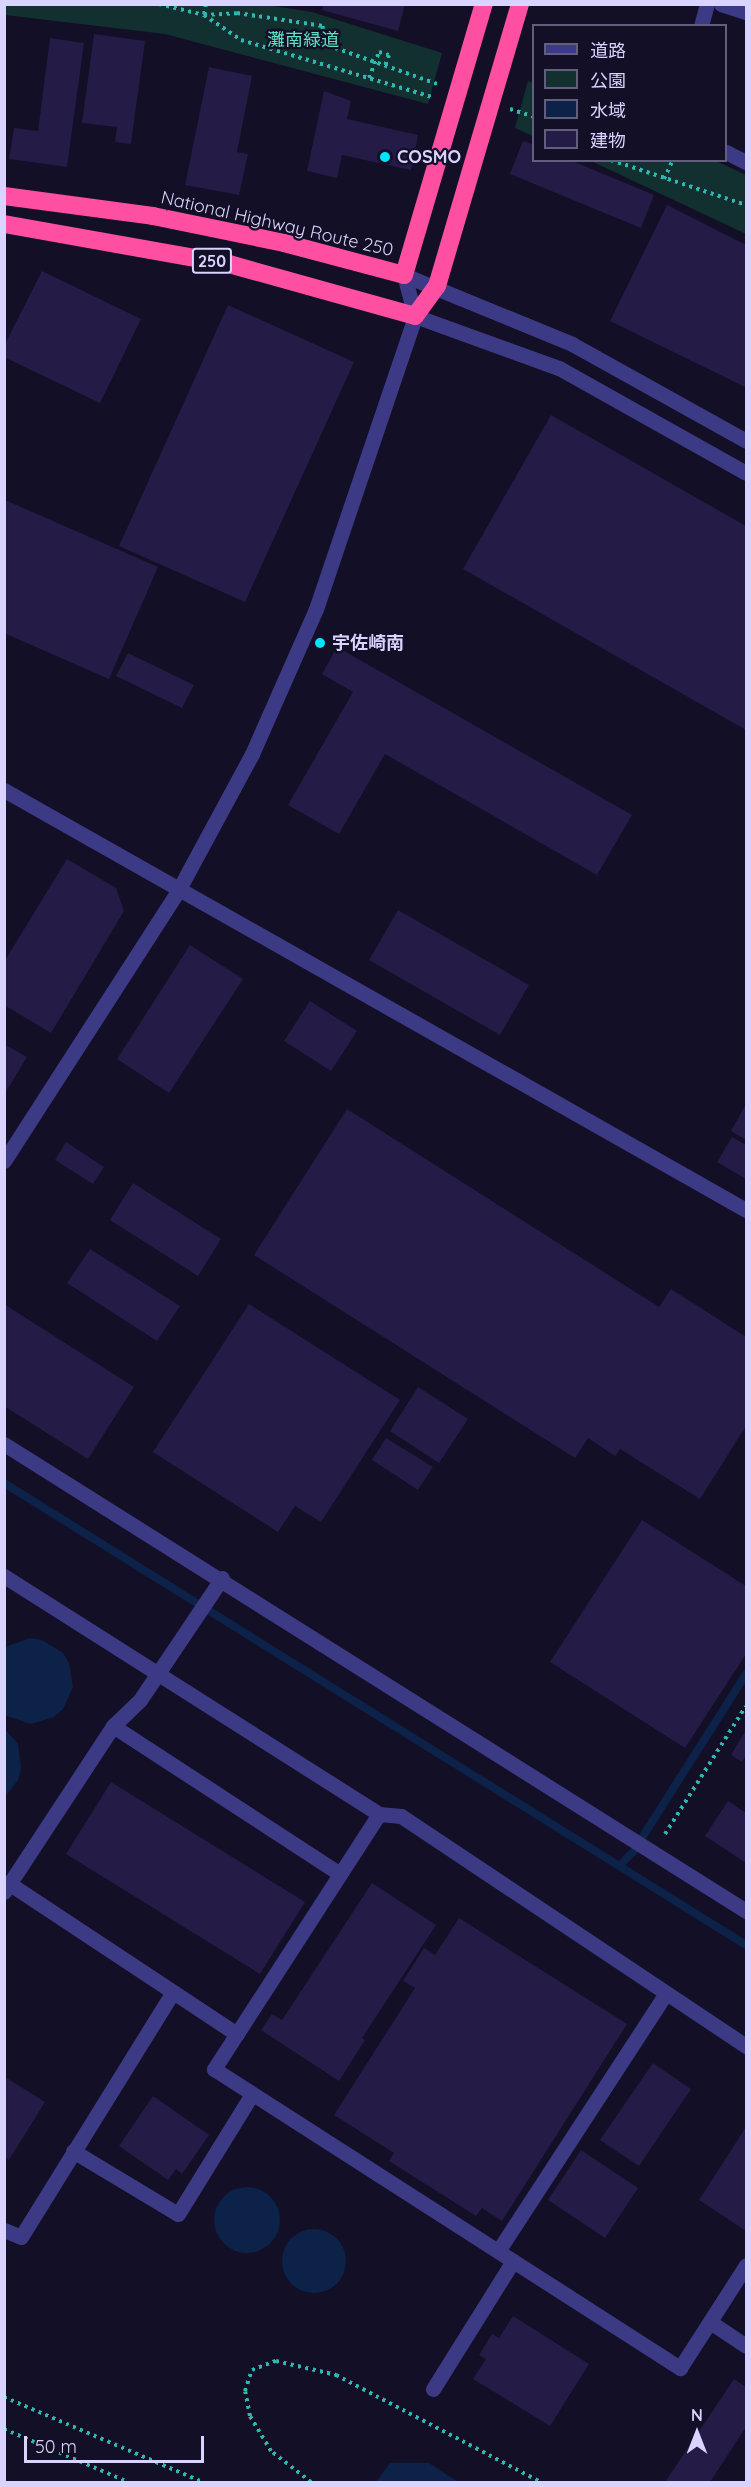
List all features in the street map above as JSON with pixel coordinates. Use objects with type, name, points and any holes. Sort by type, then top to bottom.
[{"type":"highway","name":"National Highway Route 250","points":[[4,196],[153,216],[285,243],[404,275],[451,96],[484,4]]},
{"type":"highway","points":[[415,316],[437,286],[520,4]]},
{"type":"highway","name":"250","points":[[4,224],[229,264],[415,316]]},
{"type":"street","points":[[702,24],[707,4]]},
{"type":"street","points":[[721,4],[747,12]]},
{"type":"street","points":[[727,152],[747,162]]},
{"type":"street","points":[[404,275],[437,286],[572,344],[747,441]]},
{"type":"street","points":[[4,1161],[179,889],[252,754],[316,609],[415,316],[404,275]]},
{"type":"street","points":[[415,316],[559,368],[747,473]]},
{"type":"street","points":[[4,790],[747,1210]]},
{"type":"street","points":[[4,1444],[222,1578],[747,1911]]},
{"type":"street","points":[[4,1576],[379,1814],[401,1816],[665,1995],[747,2046]]},
{"type":"street","points":[[222,1578],[140,1700],[113,1726],[7,1888],[237,2034]]},
{"type":"street","points":[[113,1726],[340,1874]]},
{"type":"street","points":[[379,1814],[214,2069],[680,2368],[747,2265]]},
{"type":"street","points":[[4,2230],[21,2237],[173,1992]]},
{"type":"street","points":[[498,2251],[665,1995]]},
{"type":"street","points":[[73,2151],[178,2214],[252,2094]]},
{"type":"street","points":[[433,2389],[513,2261]]},
{"type":"street","points":[[710,2322],[747,2346]]},
{"type":"path","points":[[159,4],[204,15],[237,14],[323,26],[321,43],[386,66],[451,96]]},
{"type":"path","points":[[204,15],[206,4]]},
{"type":"path","points":[[204,15],[241,40],[369,78],[451,96]]},
{"type":"path","points":[[369,78],[379,52],[389,55],[386,66]]},
{"type":"path","points":[[502,106],[532,116]]},
{"type":"path","points":[[617,162],[747,205]]},
{"type":"path","points":[[664,179],[672,162]]},
{"type":"path","points":[[665,1834],[747,1706]]},
{"type":"path","points":[[311,2482],[271,2451],[250,2416],[244,2391],[252,2370],[276,2361],[336,2375],[541,2482]]},
{"type":"path","points":[[4,2397],[202,2482]]},
{"type":"path","points":[[4,2429],[128,2482]]},
{"type":"green space","name":"灘南緑道","points":[[5,4],[267,5],[312,12],[442,53],[428,104],[165,34],[5,15]]},
{"type":"green space","points":[[528,81],[532,83],[532,136],[515,128]]},
{"type":"green space","points":[[593,162],[718,162],[746,175],[746,234]]},
{"type":"water","points":[[30,1638],[42,1640],[63,1653],[69,1663],[73,1687],[63,1709],[54,1717],[31,1724],[4,1715],[5,1647]]},
{"type":"water","points":[[5,1729],[18,1744],[21,1768],[18,1780],[5,1797]]},
{"type":"water","points":[[247,2187],[259,2190],[270,2197],[277,2208],[280,2220],[277,2232],[270,2243],[259,2250],[247,2253],[235,2250],[224,2243],[217,2232],[214,2220],[217,2208],[224,2197],[235,2190]]},
{"type":"water","points":[[308,2229],[320,2229],[337,2238],[344,2249],[346,2261],[344,2273],[337,2284],[320,2293],[308,2293],[296,2288],[287,2279],[282,2267],[282,2255],[287,2243],[296,2234]]},
{"type":"water","points":[[390,2463],[429,2463],[458,2482],[376,2482]]},
{"type":"building","points":[[324,4],[405,4],[398,31],[322,10]]},
{"type":"building","points":[[94,34],[145,41],[131,144],[115,142],[117,127],[82,123]]},
{"type":"building","points":[[50,38],[84,43],[67,167],[9,159],[14,128],[38,131]]},
{"type":"building","points":[[209,67],[252,76],[237,152],[248,154],[239,195],[185,185]]},
{"type":"building","points":[[324,91],[351,101],[347,119],[418,135],[411,170],[342,155],[337,178],[307,171]]},
{"type":"building","points":[[523,141],[532,144],[532,162],[575,162],[654,195],[641,228],[510,174]]},
{"type":"building","points":[[667,205],[746,245],[745,387],[610,321]]},
{"type":"building","points":[[42,271],[141,319],[100,403],[4,357],[4,346]]},
{"type":"building","points":[[228,305],[354,362],[245,602],[119,546]]},
{"type":"building","points":[[551,415],[746,526],[746,730],[463,569]]},
{"type":"building","points":[[5,500],[158,567],[109,679],[4,633]]},
{"type":"building","points":[[337,647],[632,815],[597,875],[385,754],[339,834],[288,805],[353,692],[322,674]]},
{"type":"building","points":[[128,653],[194,685],[182,708],[116,676]]},
{"type":"building","points":[[67,859],[116,888],[124,911],[51,1033],[4,1005],[4,962]]},
{"type":"building","points":[[398,910],[529,985],[500,1035],[369,960]]},
{"type":"building","points":[[190,945],[243,979],[169,1093],[117,1059]]},
{"type":"building","points":[[310,1001],[357,1031],[331,1071],[284,1041]]},
{"type":"building","points":[[4,1044],[27,1057],[4,1095]]},
{"type":"building","points":[[746,1104],[746,1140],[731,1131]]},
{"type":"building","points":[[347,1109],[659,1307],[671,1289],[746,1337],[746,1426],[700,1499],[620,1449],[615,1456],[588,1438],[575,1458],[254,1255]]},
{"type":"building","points":[[732,1137],[746,1145],[746,1179],[717,1162]]},
{"type":"building","points":[[66,1142],[104,1167],[93,1184],[55,1160]]},
{"type":"building","points":[[133,1183],[221,1239],[198,1276],[110,1220]]},
{"type":"building","points":[[90,1249],[180,1306],[157,1341],[67,1283]]},
{"type":"building","points":[[4,1304],[134,1387],[88,1459],[4,1406]]},
{"type":"building","points":[[249,1304],[400,1400],[321,1522],[295,1506],[278,1532],[153,1452]]},
{"type":"building","points":[[418,1387],[468,1419],[439,1463],[390,1431]]},
{"type":"building","points":[[386,1438],[433,1467],[418,1490],[372,1460]]},
{"type":"building","points":[[642,1520],[746,1586],[746,1654],[685,1748],[550,1662]]},
{"type":"building","points":[[746,1730],[746,1755],[742,1762],[731,1755]]},
{"type":"building","points":[[111,1782],[305,1902],[260,1974],[66,1854]]},
{"type":"building","points":[[728,1801],[746,1813],[746,1863],[705,1836]]},
{"type":"building","points":[[372,1883],[436,1925],[362,2038],[365,2040],[339,2081],[261,2030],[272,2014],[282,2020]]},
{"type":"building","points":[[459,1918],[627,2024],[502,2221],[482,2208],[476,2216],[389,2161],[394,2153],[334,2115],[415,1988],[403,1981],[424,1948],[435,1955]]},
{"type":"building","points":[[653,2063],[691,2089],[639,2166],[600,2140]]},
{"type":"building","points":[[5,2077],[45,2102],[9,2160],[5,2157]]},
{"type":"building","points":[[153,2096],[209,2135],[182,2174],[176,2169],[168,2180],[119,2146]]},
{"type":"building","points":[[746,2127],[746,2231],[699,2200]]},
{"type":"building","points":[[581,2150],[638,2188],[605,2238],[548,2200]]},
{"type":"building","points":[[513,2316],[589,2364],[550,2426],[473,2379],[486,2359],[479,2355],[492,2334],[499,2338]]},
{"type":"building","points":[[734,2379],[746,2387],[746,2427],[710,2482],[665,2482]]},
{"type":"waterway","points":[[4,1483],[746,1945]]},
{"type":"waterway","points":[[620,1865],[633,1852],[746,1674]]},
{"type":"place","name":"COSMO","points":[[385,157]]},
{"type":"place","name":"宇佐崎南","points":[[320,643]]}]
